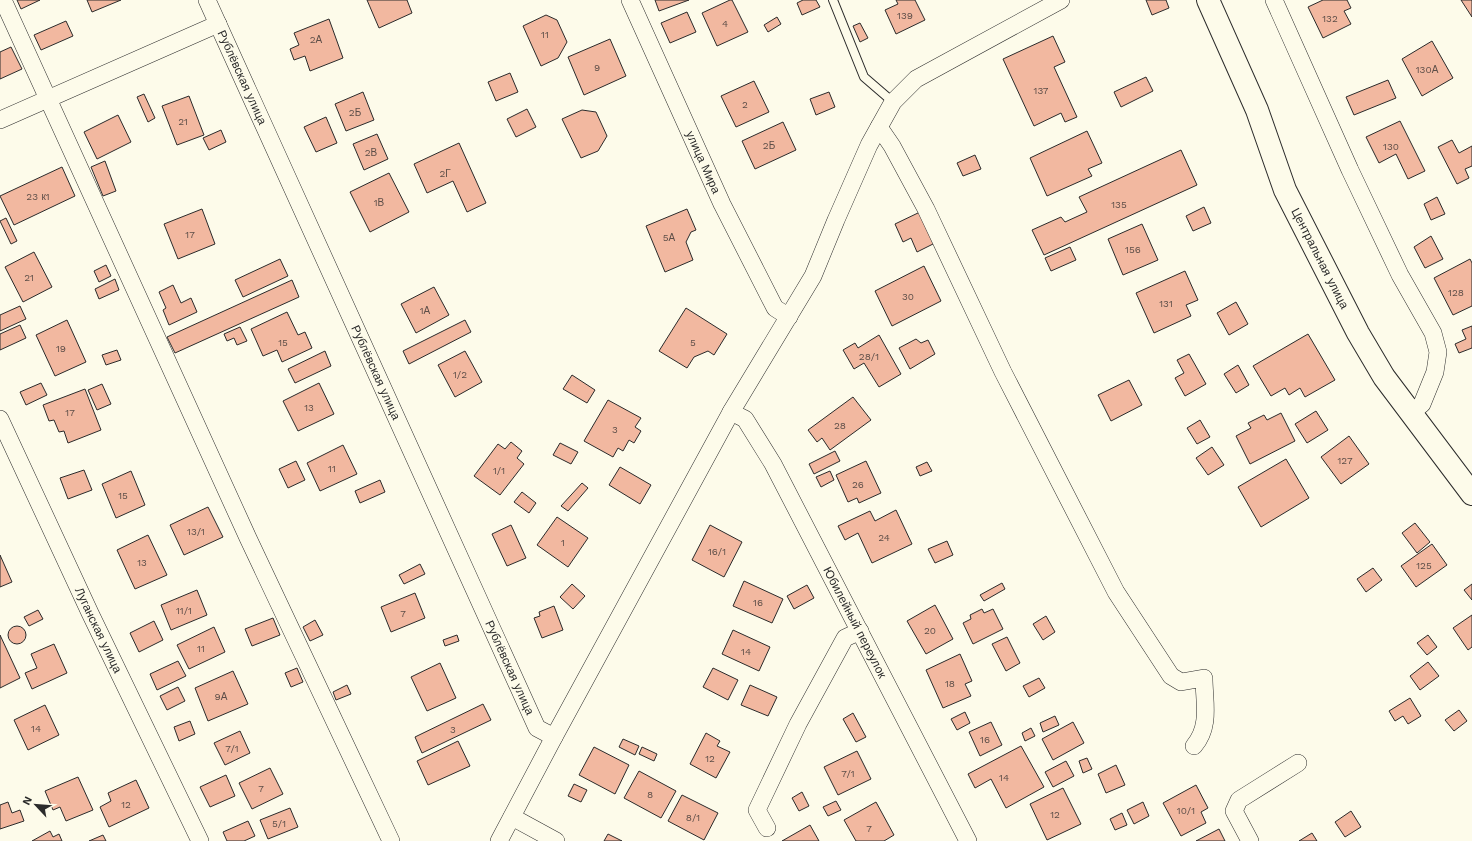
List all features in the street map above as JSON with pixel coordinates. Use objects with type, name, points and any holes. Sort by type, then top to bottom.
[{"type":"street","points":[[3,0],[252,545],[391,841]]},
{"type":"street","name":"Рублёвская улица","points":[[207,0],[536,728],[554,737]]},
{"type":"street","name":"улица Мира","points":[[630,0],[725,210],[775,308],[789,317]]},
{"type":"street","points":[[499,841],[554,737],[732,412],[813,276],[869,145],[893,102],[904,89],[916,79],[1061,0]]},
{"type":"street","name":"Центральная улица","points":[[1208,0],[1257,110],[1286,190],[1358,333],[1384,376],[1472,494]]},
{"type":"street","points":[[1274,0],[1350,170],[1400,275],[1433,332],[1438,352],[1435,372],[1422,404],[1411,413]]},
{"type":"street","points":[[0,120],[218,24]]},
{"type":"street","points":[[879,127],[892,146],[926,209],[1003,372],[1116,592],[1171,676],[1181,682],[1204,678],[1206,708],[1205,727],[1201,738],[1194,746]]},
{"type":"street","name":"Юбилейный переулок","points":[[732,412],[745,419],[774,464],[968,841]]},
{"type":"street","name":"Луганская улица","points":[[0,419],[90,613],[200,841]]},
{"type":"street","points":[[767,828],[758,810],[798,724],[846,638],[860,631]]},
{"type":"street","points":[[1250,841],[1234,811],[1239,800],[1298,763]]},
{"type":"street","points":[[512,817],[544,836],[556,841]]},
{"type":"lane","points":[[833,0],[864,77],[893,102]]},
{"type":"building","points":[[17,0],[40,0],[21,9]]},
{"type":"building","points":[[87,0],[121,0],[92,12]]},
{"type":"building","points":[[367,0],[407,0],[412,13],[379,28]]},
{"type":"building","points":[[655,0],[689,0],[659,11]]},
{"type":"building","points":[[732,0],[748,32],[717,46],[702,13]]},
{"type":"building","points":[[803,0],[816,0],[820,7],[802,15],[797,3]]},
{"type":"building","points":[[896,0],[915,0],[925,20],[896,34],[885,10],[898,4]]},
{"type":"building","points":[[1146,0],[1166,0],[1169,8],[1152,15]]},
{"type":"building","points":[[1323,0],[1347,0],[1351,8],[1344,11],[1351,24],[1323,38],[1308,7]]},
{"type":"building","points":[[1461,0],[1472,0],[1472,17]]},
{"type":"building","points":[[687,12],[696,32],[670,43],[661,23]]},
{"type":"building","points":[[546,15],[557,20],[567,42],[558,58],[541,66],[523,26]]},
{"type":"building","points":[[777,17],[781,24],[768,32],[764,25]]},
{"type":"building","points":[[329,19],[343,58],[310,71],[305,56],[294,60],[290,49],[299,45],[294,33]]},
{"type":"building","points":[[66,21],[73,36],[41,50],[34,35]]},
{"type":"building","points":[[860,23],[868,38],[860,42],[853,26]]},
{"type":"building","points":[[1053,36],[1065,62],[1054,67],[1077,117],[1065,122],[1061,113],[1034,126],[1003,59]]},
{"type":"building","points":[[610,39],[626,76],[584,95],[568,57]]},
{"type":"building","points":[[1432,41],[1453,78],[1422,96],[1402,59]]},
{"type":"building","points":[[11,47],[22,69],[0,79],[0,52]]},
{"type":"building","points":[[510,73],[518,92],[496,101],[488,82]]},
{"type":"building","points":[[1146,77],[1153,91],[1121,107],[1114,92]]},
{"type":"building","points":[[1388,80],[1396,98],[1354,115],[1346,97]]},
{"type":"building","points":[[754,81],[769,112],[736,127],[721,96]]},
{"type":"building","points":[[363,92],[374,120],[346,131],[335,104]]},
{"type":"building","points":[[829,92],[835,107],[816,115],[810,99]]},
{"type":"building","points":[[144,94],[155,118],[148,122],[137,97]]},
{"type":"building","points":[[189,96],[204,135],[177,145],[162,106]]},
{"type":"building","points":[[527,109],[536,127],[516,137],[507,119]]},
{"type":"building","points":[[582,110],[596,112],[607,136],[598,151],[581,158],[562,119]]},
{"type":"building","points":[[118,115],[131,142],[97,159],[84,132]]},
{"type":"building","points":[[326,117],[337,143],[316,152],[304,127]]},
{"type":"building","points":[[1400,121],[1425,171],[1408,179],[1396,154],[1379,163],[1366,137]]},
{"type":"building","points":[[783,122],[796,150],[755,169],[742,141]]},
{"type":"building","points":[[221,130],[226,142],[209,150],[203,138]]},
{"type":"building","points":[[1087,131],[1102,163],[1088,169],[1092,176],[1047,196],[1030,158]]},
{"type":"building","points":[[377,134],[388,159],[364,170],[353,144]]},
{"type":"building","points":[[1452,140],[1459,153],[1472,146],[1472,166],[1465,169],[1469,178],[1457,184],[1438,147]]},
{"type":"building","points":[[459,143],[486,203],[467,212],[453,181],[427,193],[414,164]]},
{"type":"building","points":[[1181,150],[1197,185],[1044,255],[1032,230],[1061,217],[1065,222],[1087,212],[1079,197]]},
{"type":"building","points":[[975,155],[981,169],[963,176],[957,163]]},
{"type":"building","points":[[105,161],[116,191],[103,196],[91,167]]},
{"type":"building","points":[[62,167],[75,196],[14,225],[0,196]]},
{"type":"building","points":[[389,173],[409,212],[370,232],[350,192]]},
{"type":"building","points":[[1437,197],[1445,214],[1431,220],[1424,204]]},
{"type":"building","points":[[1204,207],[1211,223],[1193,231],[1186,216]]},
{"type":"building","points":[[202,209],[215,244],[178,259],[164,224]]},
{"type":"building","points":[[687,209],[696,230],[691,232],[686,242],[693,260],[665,272],[646,226]]},
{"type":"building","points":[[920,212],[935,243],[917,252],[911,238],[903,242],[895,224]]},
{"type":"building","points":[[6,218],[17,241],[11,244],[0,221]]},
{"type":"building","points":[[1142,224],[1158,260],[1123,275],[1108,239]]},
{"type":"building","points":[[1431,236],[1443,259],[1425,268],[1414,247]]},
{"type":"building","points":[[1070,247],[1076,260],[1051,271],[1045,258]]},
{"type":"building","points":[[34,252],[52,287],[23,302],[5,267]]},
{"type":"building","points":[[280,259],[288,276],[243,297],[235,280]]},
{"type":"building","points":[[1470,259],[1472,263],[1472,306],[1453,315],[1434,278]]},
{"type":"building","points":[[106,265],[111,276],[99,282],[94,271]]},
{"type":"building","points":[[924,266],[941,301],[892,326],[875,291]]},
{"type":"building","points":[[1185,271],[1198,300],[1186,305],[1191,316],[1154,333],[1136,293]]},
{"type":"building","points":[[115,279],[119,290],[99,299],[95,289]]},
{"type":"building","points":[[292,280],[299,297],[175,353],[167,337]]},
{"type":"building","points":[[173,285],[181,303],[191,298],[197,312],[169,325],[163,310],[166,308],[159,292]]},
{"type":"building","points":[[434,287],[449,315],[416,333],[401,304]]},
{"type":"building","points":[[1236,302],[1248,324],[1229,335],[1217,313]]},
{"type":"building","points":[[20,306],[26,319],[0,331],[0,315]]},
{"type":"building","points":[[686,308],[727,334],[714,355],[708,351],[694,357],[687,368],[659,351]]},
{"type":"building","points":[[287,312],[298,335],[305,332],[312,348],[282,362],[277,350],[263,356],[251,329]]},
{"type":"building","points":[[67,320],[86,362],[55,376],[36,335]]},
{"type":"building","points":[[465,320],[471,332],[409,364],[403,351]]},
{"type":"building","points":[[20,325],[26,338],[0,350],[0,334]]},
{"type":"building","points":[[1472,326],[1472,348],[1459,353],[1455,344],[1466,339],[1462,330]]},
{"type":"building","points":[[240,327],[247,341],[237,345],[234,338],[227,341],[224,334]]},
{"type":"building","points":[[1308,334],[1335,380],[1305,397],[1300,388],[1289,395],[1285,388],[1271,396],[1253,366]]},
{"type":"building","points":[[879,335],[901,374],[879,387],[864,363],[854,369],[843,350],[855,343],[858,348]]},
{"type":"building","points":[[916,339],[921,343],[928,340],[935,354],[910,369],[899,348]]},
{"type":"building","points":[[117,350],[121,360],[106,365],[102,355]]},
{"type":"building","points":[[325,351],[331,366],[295,383],[288,369]]},
{"type":"building","points":[[465,351],[482,382],[455,397],[438,365]]},
{"type":"building","points":[[1189,354],[1206,384],[1185,396],[1175,378],[1184,373],[1177,360]]},
{"type":"building","points":[[1238,365],[1249,385],[1236,393],[1224,374]]},
{"type":"building","points":[[572,375],[595,390],[587,403],[563,389]]},
{"type":"building","points":[[1129,380],[1142,405],[1111,421],[1098,395]]},
{"type":"building","points":[[41,383],[47,395],[26,405],[20,392]]},
{"type":"building","points":[[319,383],[334,414],[298,431],[283,401]]},
{"type":"building","points":[[102,384],[111,404],[97,410],[88,390]]},
{"type":"building","points":[[85,389],[101,430],[68,443],[64,431],[59,432],[54,420],[49,421],[43,405]]},
{"type":"building","points":[[853,397],[871,420],[830,450],[822,438],[817,442],[808,430]]},
{"type":"building","points":[[608,400],[641,418],[635,427],[641,431],[634,443],[629,440],[623,451],[618,448],[613,457],[584,441]]},
{"type":"building","points":[[1316,411],[1328,430],[1307,443],[1295,424]]},
{"type":"building","points":[[1281,413],[1295,441],[1250,464],[1236,436],[1251,428],[1248,423],[1264,415],[1267,420]]},
{"type":"building","points":[[1200,420],[1210,437],[1197,444],[1187,428]]},
{"type":"building","points":[[1349,436],[1369,464],[1341,484],[1321,457]]},
{"type":"building","points":[[511,442],[522,451],[517,458],[524,464],[500,495],[474,476],[498,444],[505,449]]},
{"type":"building","points":[[560,443],[578,452],[571,464],[553,455]]},
{"type":"building","points":[[343,445],[357,474],[320,491],[307,463]]},
{"type":"building","points":[[1212,447],[1224,465],[1208,475],[1196,458]]},
{"type":"building","points":[[835,451],[840,461],[814,474],[809,464]]},
{"type":"building","points":[[1286,459],[1309,498],[1261,527],[1238,487]]},
{"type":"building","points":[[296,461],[305,480],[288,488],[279,469]]},
{"type":"building","points":[[866,461],[881,493],[859,503],[857,498],[848,502],[836,475]]},
{"type":"building","points":[[927,462],[932,471],[920,476],[916,467]]},
{"type":"building","points":[[620,467],[651,485],[640,504],[609,485]]},
{"type":"building","points":[[84,470],[92,490],[68,499],[60,478]]},
{"type":"building","points":[[131,471],[145,505],[116,518],[102,484]]},
{"type":"building","points":[[830,471],[834,480],[821,487],[816,477]]},
{"type":"building","points":[[380,480],[385,492],[360,503],[355,491]]},
{"type":"building","points":[[582,483],[588,488],[568,511],[561,506]]},
{"type":"building","points":[[522,492],[536,503],[529,513],[514,502]]},
{"type":"building","points":[[208,507],[223,537],[184,555],[170,525]]},
{"type":"building","points":[[896,510],[912,544],[872,563],[858,533],[845,540],[838,526],[870,511],[875,521]]},
{"type":"building","points":[[557,517],[588,538],[568,567],[537,545]]},
{"type":"building","points":[[1415,523],[1430,542],[1417,553],[1402,533]]},
{"type":"building","points":[[511,525],[526,558],[507,566],[492,534]]},
{"type":"building","points":[[710,525],[742,542],[724,577],[692,560]]},
{"type":"building","points":[[148,535],[167,575],[135,589],[117,550]]},
{"type":"building","points":[[947,541],[953,555],[935,563],[928,549]]},
{"type":"building","points":[[1432,544],[1447,565],[1416,587],[1401,566]]},
{"type":"building","points":[[0,555],[12,582],[0,587]]},
{"type":"building","points":[[420,564],[425,574],[404,584],[399,575]]},
{"type":"building","points":[[1373,568],[1382,580],[1366,592],[1357,579]]},
{"type":"building","points":[[744,581],[783,599],[772,623],[733,606]]},
{"type":"building","points":[[1002,583],[1005,589],[984,601],[980,595]]},
{"type":"building","points":[[572,584],[585,596],[573,609],[560,597]]},
{"type":"building","points":[[1472,584],[1472,600],[1464,590]]},
{"type":"building","points":[[807,585],[814,598],[794,609],[787,596]]},
{"type":"building","points":[[197,590],[207,615],[171,630],[161,605]]},
{"type":"building","points":[[415,593],[425,618],[391,632],[381,607]]},
{"type":"building","points":[[935,605],[953,639],[926,654],[907,621]]},
{"type":"building","points":[[554,606],[563,630],[542,638],[534,618],[540,616],[539,612]]},
{"type":"building","points":[[982,609],[984,613],[993,609],[1003,629],[973,644],[963,623],[971,619],[970,615]]},
{"type":"building","points":[[38,610],[43,619],[29,626],[24,617]]},
{"type":"building","points":[[1472,615],[1472,647],[1468,650],[1453,628]]},
{"type":"building","points":[[1046,616],[1055,632],[1043,640],[1033,624]]},
{"type":"building","points":[[273,618],[280,635],[252,646],[245,629]]},
{"type":"building","points":[[315,620],[323,635],[310,641],[303,627]]},
{"type":"building","points":[[154,621],[163,640],[139,652],[130,633]]},
{"type":"building","points":[[17,626],[23,629],[26,635],[23,641],[17,644],[11,641],[8,635],[11,629]]},
{"type":"building","points":[[214,627],[225,652],[189,669],[177,645]]},
{"type":"building","points":[[733,630],[770,647],[759,671],[722,654]]},
{"type":"building","points":[[0,635],[20,678],[0,688]]},
{"type":"building","points":[[457,635],[459,641],[445,646],[443,640]]},
{"type":"building","points":[[1428,635],[1437,647],[1427,655],[1417,643]]},
{"type":"building","points":[[1007,637],[1020,663],[1006,671],[992,644]]},
{"type":"building","points":[[54,644],[67,673],[32,689],[25,673],[37,668],[31,654]]},
{"type":"building","points":[[960,654],[972,681],[965,684],[971,696],[943,708],[926,670]]},
{"type":"building","points":[[178,661],[186,676],[157,690],[150,674]]},
{"type":"building","points":[[1428,662],[1439,676],[1420,690],[1410,676]]},
{"type":"building","points":[[440,663],[456,698],[427,711],[411,677]]},
{"type":"building","points":[[297,668],[303,682],[291,687],[285,673]]},
{"type":"building","points":[[713,668],[738,680],[728,700],[703,687]]},
{"type":"building","points":[[233,671],[248,704],[208,721],[195,688]]},
{"type":"building","points":[[1039,678],[1045,688],[1029,697],[1023,686]]},
{"type":"building","points":[[347,685],[351,694],[336,700],[333,692]]},
{"type":"building","points":[[750,685],[777,697],[768,716],[741,705]]},
{"type":"building","points":[[178,687],[185,701],[167,710],[160,696]]},
{"type":"building","points":[[1410,698],[1421,716],[1408,724],[1403,716],[1395,721],[1389,711]]},
{"type":"building","points":[[483,704],[491,720],[422,753],[415,737]]},
{"type":"building","points":[[45,705],[59,735],[28,750],[14,720]]},
{"type":"building","points":[[1459,710],[1467,721],[1454,731],[1445,720]]},
{"type":"building","points":[[965,712],[970,723],[957,730],[951,719]]},
{"type":"building","points":[[853,713],[866,737],[856,742],[843,719]]},
{"type":"building","points":[[1055,716],[1059,725],[1043,732],[1040,723]]},
{"type":"building","points":[[190,721],[195,734],[179,741],[174,727]]},
{"type":"building","points":[[991,722],[1002,745],[980,756],[969,732]]},
{"type":"building","points":[[1073,722],[1084,743],[1053,760],[1042,739]]},
{"type":"building","points":[[1031,728],[1035,736],[1025,741],[1022,733]]},
{"type":"building","points":[[240,731],[250,753],[225,765],[214,743]]},
{"type":"building","points":[[706,733],[720,741],[717,746],[730,752],[716,778],[690,764]]},
{"type":"building","points":[[623,739],[639,746],[635,755],[619,747]]},
{"type":"building","points":[[458,741],[470,766],[428,785],[417,761]]},
{"type":"building","points":[[1021,746],[1044,787],[1006,808],[991,779],[975,788],[968,774]]},
{"type":"building","points":[[594,747],[629,765],[615,794],[579,775]]},
{"type":"building","points":[[642,747],[657,754],[654,761],[639,754]]},
{"type":"building","points":[[857,751],[871,779],[838,795],[824,767]]},
{"type":"building","points":[[1087,758],[1092,769],[1083,773],[1079,761]]},
{"type":"building","points":[[1066,761],[1074,776],[1053,787],[1045,772]]},
{"type":"building","points":[[1116,765],[1125,785],[1106,793],[1098,774]]},
{"type":"building","points":[[270,768],[283,794],[252,809],[239,783]]},
{"type":"building","points":[[639,771],[676,791],[661,818],[624,798]]},
{"type":"building","points":[[226,775],[235,796],[210,807],[200,787]]},
{"type":"building","points":[[78,777],[93,810],[66,821],[60,807],[53,810],[45,791]]},
{"type":"building","points":[[136,780],[149,808],[109,827],[100,807],[111,801],[108,793]]},
{"type":"building","points":[[574,784],[587,790],[581,802],[568,796]]},
{"type":"building","points":[[1196,785],[1208,808],[1201,812],[1206,823],[1181,836],[1163,803]]},
{"type":"building","points":[[1063,788],[1081,824],[1047,840],[1030,804]]},
{"type":"building","points":[[802,792],[809,806],[799,811],[792,798]]},
{"type":"building","points":[[682,795],[718,813],[704,840],[668,821]]},
{"type":"building","points":[[836,801],[841,810],[828,816],[823,807]]},
{"type":"building","points":[[8,802],[12,813],[20,810],[24,821],[0,829],[0,805]]},
{"type":"building","points":[[876,802],[894,835],[884,841],[856,841],[844,820]]},
{"type":"building","points":[[1143,802],[1149,816],[1134,824],[1127,810]]},
{"type":"building","points":[[290,808],[298,827],[268,839],[260,820]]},
{"type":"building","points":[[1351,811],[1361,827],[1345,837],[1335,822]]},
{"type":"building","points":[[1122,813],[1127,825],[1115,830],[1110,819]]},
{"type":"building","points":[[248,821],[255,836],[244,841],[227,841],[223,832]]},
{"type":"building","points":[[810,825],[819,841],[782,841]]},
{"type":"building","points":[[1219,829],[1225,841],[1196,841]]},
{"type":"building","points":[[50,831],[53,837],[59,834],[62,841],[32,841]]},
{"type":"building","points":[[1312,833],[1317,841],[1299,841]]},
{"type":"building","points":[[608,834],[622,841],[604,841]]},
{"type":"building","points":[[103,835],[106,841],[89,841]]}]
